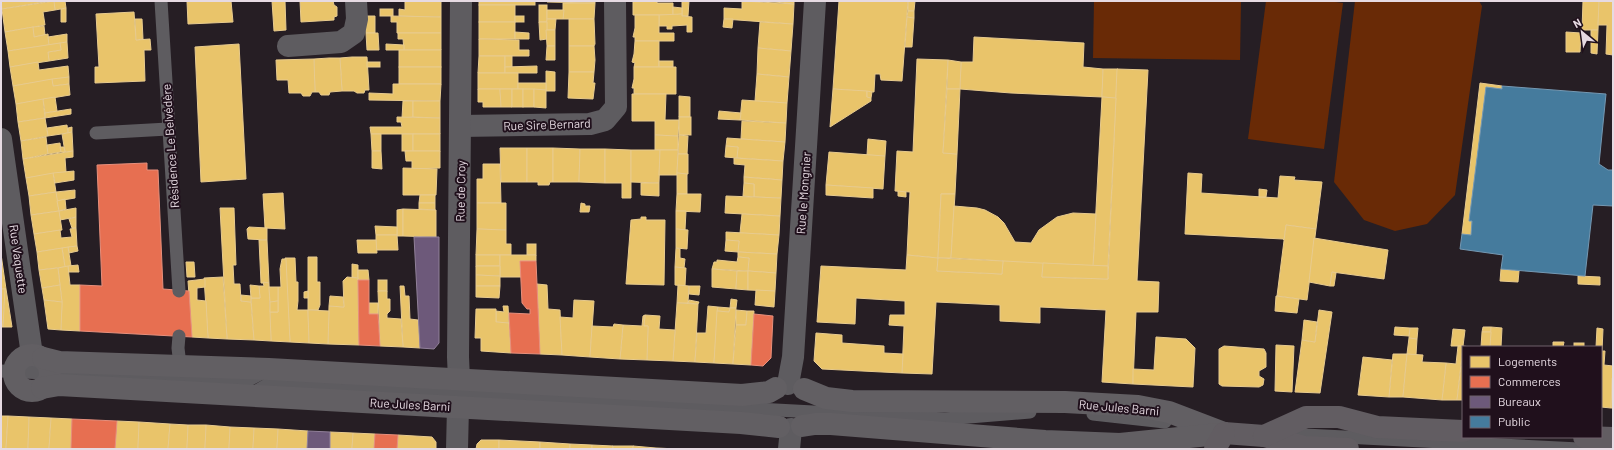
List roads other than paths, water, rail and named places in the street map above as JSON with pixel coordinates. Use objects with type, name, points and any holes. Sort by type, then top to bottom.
[{"type":"main road","points":[[23,370],[59,362],[180,365],[742,396],[789,387],[811,399],[790,425],[769,396],[789,387]]},
{"type":"main road","name":"Rue Jules Barni","points":[[23,370],[59,385],[790,425],[831,424],[1045,441],[1163,444],[1196,435],[1222,445]]},
{"type":"main road","name":"Rue Jules Barni","points":[[789,387],[826,398],[852,401],[1065,402],[1138,406],[1169,412],[1222,445]]},
{"type":"main road","points":[[1264,443],[1306,418],[1339,418],[1377,427],[1462,431]]},
{"type":"main road","points":[[1602,438],[1613,438]]},
{"type":"main road","points":[[1222,445],[1264,443],[1348,449]]},
{"type":"street","points":[[288,46],[341,42],[354,33],[356,1]]},
{"type":"street","name":"Rue de Croy","points":[[459,380],[461,1]]},
{"type":"street","name":"Rue Sire Bernard","points":[[460,126],[590,124],[605,120],[616,107],[615,1]]},
{"type":"street","name":"Rue le Mongnier","points":[[789,387],[793,357],[815,1]]},
{"type":"street","name":"Rue Vaquette","points":[[1,139],[23,370]]},
{"type":"street","points":[[457,449],[458,407]]},
{"type":"lane","name":"Résidence Le Belvédère","points":[[161,1],[178,290]]},
{"type":"lane","points":[[96,133],[168,129]]},
{"type":"lane","points":[[179,336],[178,348],[180,365]]},
{"type":"lane","points":[[23,370],[245,382],[269,370]]},
{"type":"lane","points":[[250,395],[270,383],[790,425],[945,419],[1026,412],[1046,412],[1137,418],[1167,422],[1222,445]]},
{"type":"lane","points":[[1264,443],[1305,435],[1579,449]]}]
